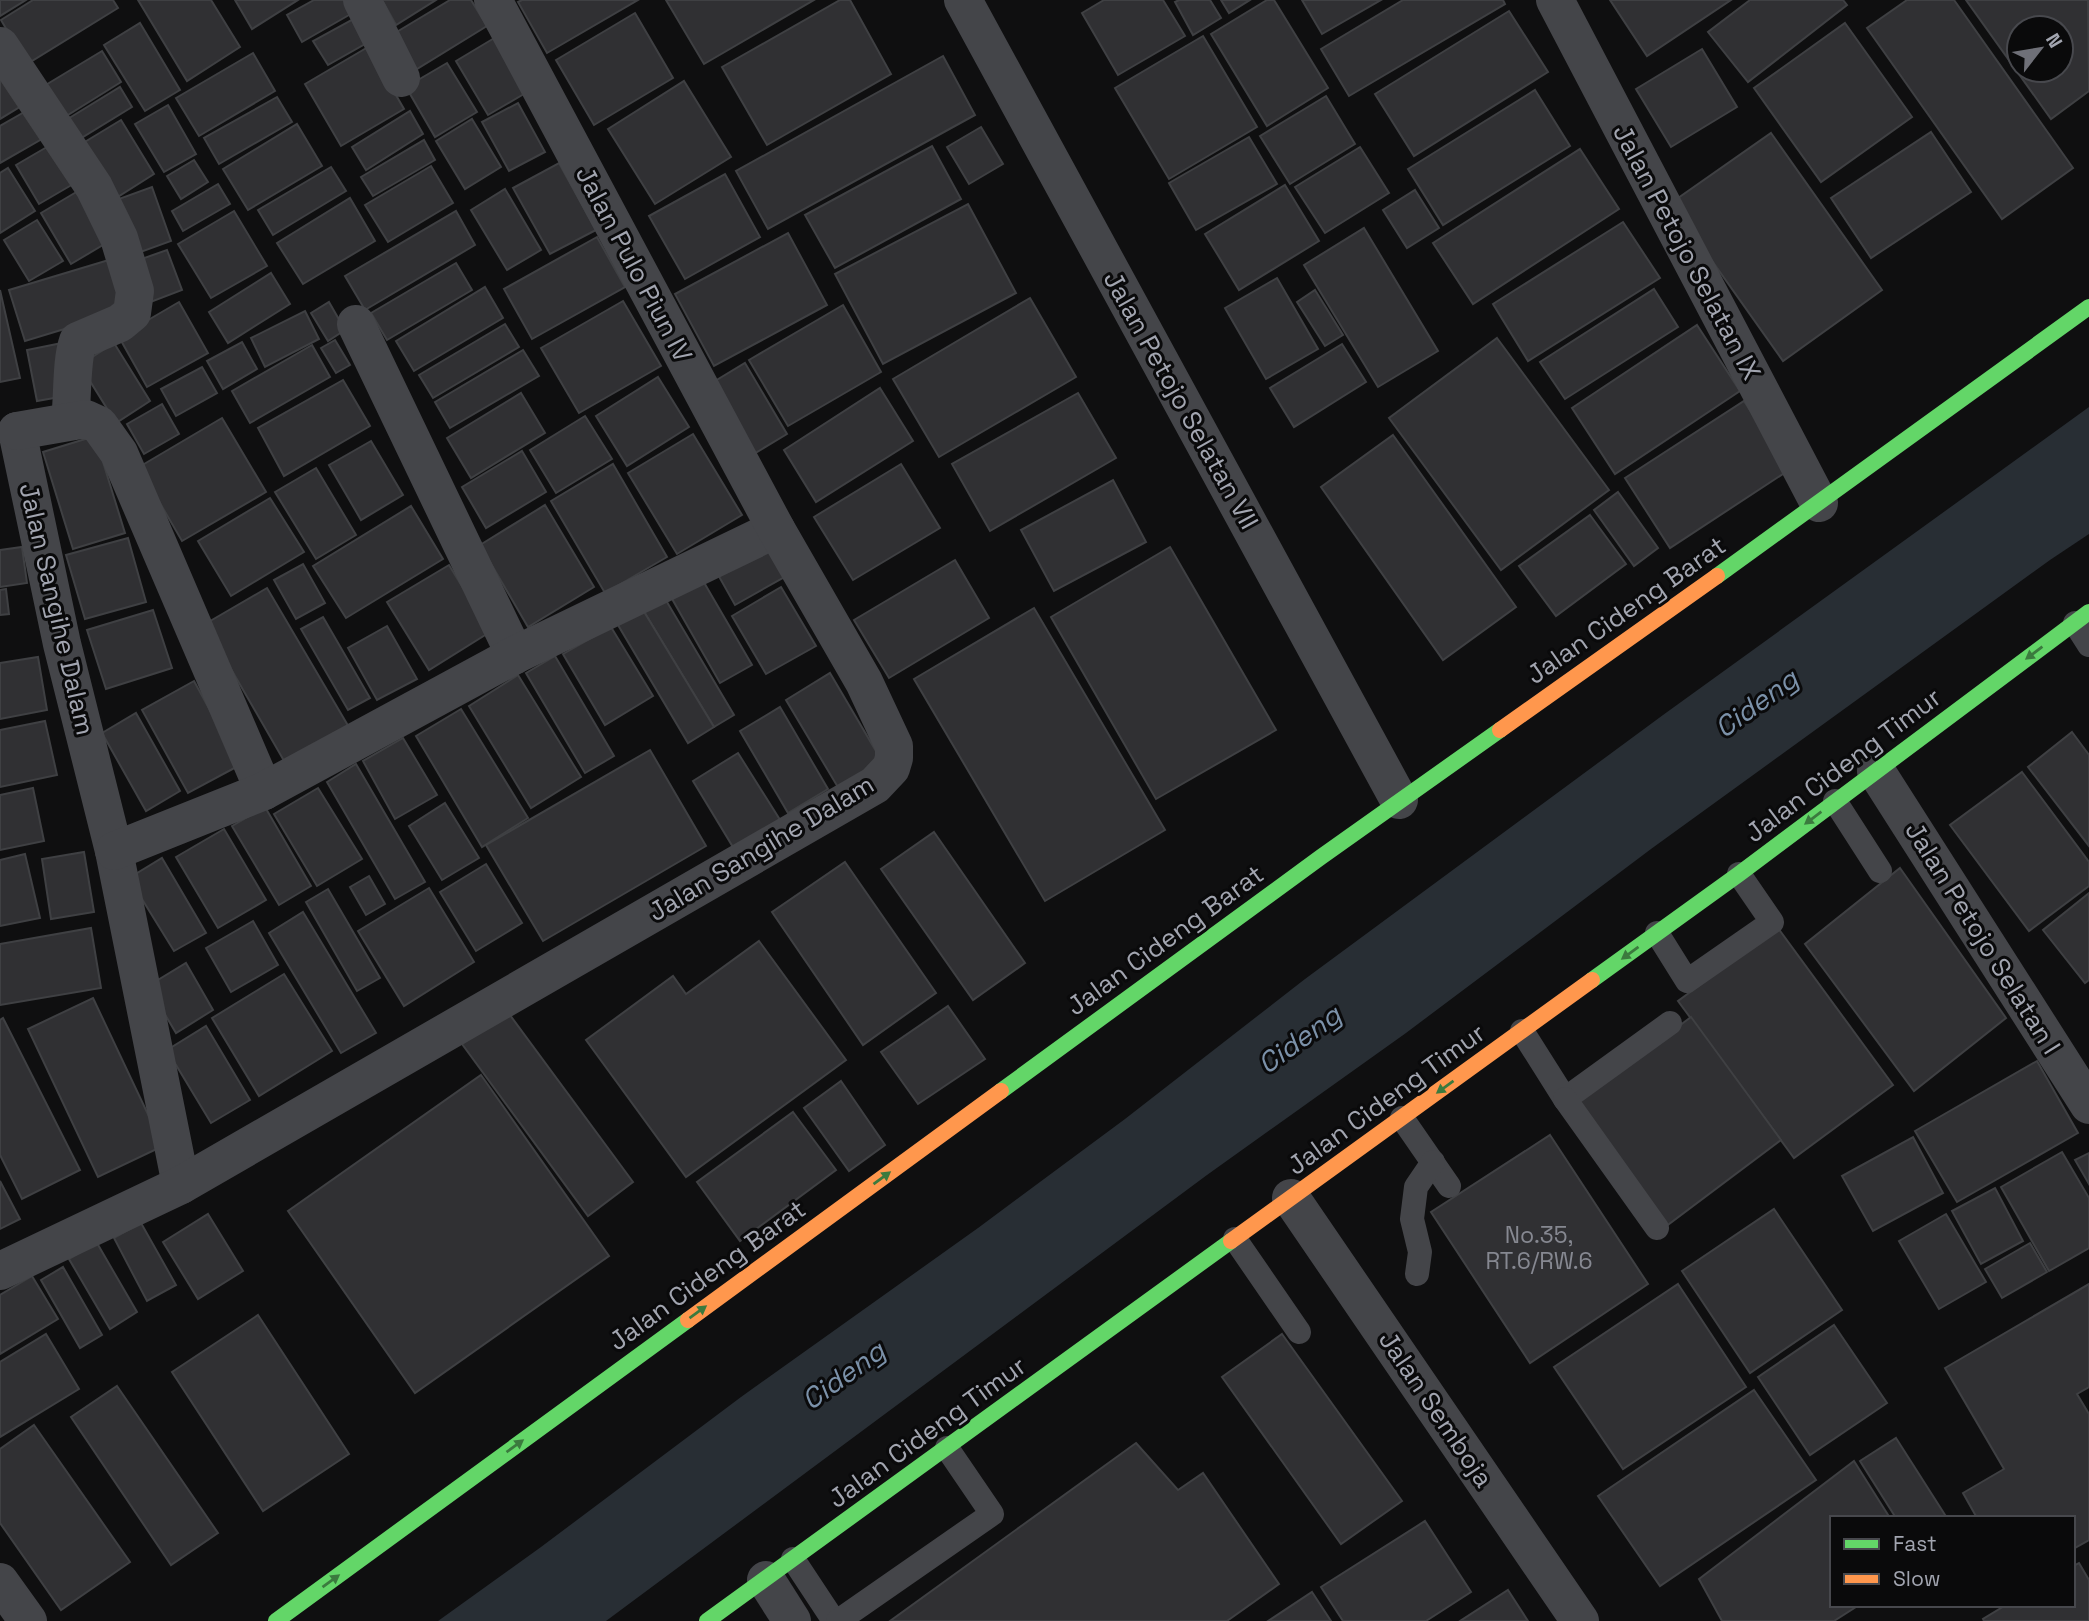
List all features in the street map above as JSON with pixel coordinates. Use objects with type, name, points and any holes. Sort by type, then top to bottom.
[{"type":"main road","name":"Jalan Cideng Barat","points":[[276,1621],[1399,800],[1819,503],[2089,307]]},
{"type":"main road","name":"Jalan Cideng Timur","points":[[708,1621],[1739,874],[2082,617]]},
{"type":"street","points":[[362,0],[401,78]]},
{"type":"street","name":"Jalan Pulo Piun IV","points":[[493,0],[776,529]]},
{"type":"street","name":"Jalan Petojo Selatan VII","points":[[963,0],[1399,800]]},
{"type":"street","name":"Jalan Petojo Selatan IX","points":[[1555,0],[1819,503]]},
{"type":"street","points":[[0,46],[94,187],[119,237],[135,291],[132,313],[120,323],[78,341],[74,352],[74,390],[70,420]]},
{"type":"street","points":[[356,324],[515,655]]},
{"type":"street","name":"Jalan Sangihe Dalam","points":[[181,1185],[114,851],[8,428],[86,419],[99,425],[119,453],[264,792]]},
{"type":"street","points":[[114,851],[264,792],[515,655],[776,529]]},
{"type":"street","name":"Jalan Sangihe Dalam","points":[[0,1271],[181,1185],[875,785],[891,768],[894,746],[864,682],[776,529]]},
{"type":"street","name":"Jalan Petojo Selatan I","points":[[1876,771],[2089,1105]]},
{"type":"street","name":"Jalan Semboja","points":[[1291,1198],[1580,1621]]},
{"type":"street","points":[[779,1569],[792,1621]]},
{"type":"street","points":[[0,1582],[28,1621]]},
{"type":"lane","points":[[2082,617],[2089,645]]},
{"type":"lane","points":[[1835,801],[1880,871]]},
{"type":"lane","points":[[1657,933],[1687,981],[1772,922],[1739,874]]},
{"type":"lane","points":[[1565,1100],[1670,1023]]},
{"type":"lane","points":[[1522,1031],[1565,1100],[1657,1228]]},
{"type":"lane","points":[[1402,1118],[1450,1186]]},
{"type":"lane","points":[[1417,1274],[1420,1252],[1412,1219],[1416,1187],[1433,1162]]},
{"type":"lane","points":[[1235,1239],[1299,1332]]},
{"type":"lane","points":[[779,1569],[836,1621],[992,1514],[947,1448]]},
{"type":"water","name":"Cideng","points":[[2089,407],[2089,534],[1651,849],[1406,1033],[1207,1175],[606,1621],[438,1621],[741,1397],[978,1228],[1125,1119],[1305,979],[1663,715]]},
{"type":"building","points":[[0,0],[26,0],[0,16]]},
{"type":"building","points":[[33,0],[113,0],[118,8],[27,64],[1,20]]},
{"type":"building","points":[[138,0],[211,0],[240,47],[187,81]]},
{"type":"building","points":[[235,0],[298,0],[252,29]]},
{"type":"building","points":[[314,0],[359,0],[363,7],[302,42],[287,15]]},
{"type":"building","points":[[382,0],[436,0],[396,25]]},
{"type":"building","points":[[450,0],[471,0],[487,26],[412,72],[390,36]]},
{"type":"building","points":[[638,0],[547,53],[518,2]]},
{"type":"building","points":[[666,0],[814,0],[704,64]]},
{"type":"building","points":[[840,0],[850,0],[891,74],[767,145],[722,67]]},
{"type":"building","points":[[1104,0],[1163,0],[1185,36],[1118,75],[1082,13]]},
{"type":"building","points":[[1210,0],[1221,18],[1193,35],[1175,2]]},
{"type":"building","points":[[1221,0],[1250,0],[1229,13]]},
{"type":"building","points":[[1267,0],[1274,0],[1328,88],[1267,126],[1211,34]]},
{"type":"building","points":[[1302,0],[1381,0],[1322,34]]},
{"type":"building","points":[[1403,0],[1503,0],[1505,4],[1349,96],[1321,49]]},
{"type":"building","points":[[1610,0],[1731,0],[1647,56]]},
{"type":"building","points":[[1750,0],[1843,0],[1847,5],[1748,82],[1708,32]]},
{"type":"building","points":[[1907,0],[1954,0],[2005,72],[2005,84],[2014,84],[2073,168],[2002,219],[1867,28]]},
{"type":"building","points":[[1966,0],[2088,0],[2089,91],[2051,119],[2026,84],[2075,84],[2075,14],[2005,14],[2005,55]]},
{"type":"building","points":[[1509,11],[1548,72],[1414,156],[1375,94]]},
{"type":"building","points":[[366,12],[379,36],[328,65],[313,41]]},
{"type":"building","points":[[635,13],[673,78],[594,125],[556,60]]},
{"type":"building","points":[[140,23],[180,90],[145,111],[104,45]]},
{"type":"building","points":[[1845,23],[1912,117],[1821,182],[1754,88]]},
{"type":"building","points":[[1203,36],[1257,127],[1169,179],[1115,88]]},
{"type":"building","points":[[496,37],[529,91],[488,115],[456,61]]},
{"type":"building","points":[[368,47],[404,109],[341,146],[305,84]]},
{"type":"building","points":[[1702,49],[1737,107],[1671,147],[1636,89]]},
{"type":"building","points":[[102,51],[121,82],[63,118],[44,86]]},
{"type":"building","points":[[253,53],[275,91],[199,136],[176,98]]},
{"type":"building","points":[[943,56],[975,115],[768,229],[736,171]]},
{"type":"building","points":[[447,63],[477,112],[435,137],[406,87]]},
{"type":"building","points":[[0,65],[28,102],[0,119]]},
{"type":"building","points":[[684,81],[731,157],[655,204],[608,129]]},
{"type":"building","points":[[120,87],[132,107],[78,140],[66,120]]},
{"type":"building","points":[[1535,90],[1570,146],[1443,225],[1408,169]]},
{"type":"building","points":[[1326,96],[1355,144],[1290,184],[1260,136]]},
{"type":"building","points":[[277,97],[292,122],[219,164],[204,138]]},
{"type":"building","points":[[518,103],[545,152],[509,171],[482,122]]},
{"type":"building","points":[[168,105],[196,154],[164,172],[135,124]]},
{"type":"building","points":[[33,107],[49,135],[0,163],[0,126]]},
{"type":"building","points":[[410,111],[423,134],[366,170],[352,147]]},
{"type":"building","points":[[472,119],[501,167],[465,189],[436,141]]},
{"type":"building","points":[[121,120],[154,174],[116,198],[83,143]]},
{"type":"building","points":[[297,124],[322,166],[248,210],[223,169]]},
{"type":"building","points":[[981,127],[1003,164],[969,184],[947,147]]},
{"type":"building","points":[[1931,132],[1971,192],[1871,258],[1831,198]]},
{"type":"building","points":[[1771,133],[1882,290],[1783,361],[1671,203]]},
{"type":"building","points":[[1249,137],[1277,184],[1196,230],[1169,183]]},
{"type":"building","points":[[424,140],[435,160],[373,196],[361,177]]},
{"type":"building","points":[[52,144],[75,183],[39,204],[16,165]]},
{"type":"building","points":[[932,146],[961,199],[835,268],[805,215]]},
{"type":"building","points":[[1360,147],[1389,193],[1325,233],[1295,187]]},
{"type":"building","points":[[1580,149],[1619,209],[1473,304],[1433,243]]},
{"type":"building","points":[[194,160],[208,182],[181,199],[167,176]]},
{"type":"building","points":[[559,163],[596,230],[550,254],[513,188]]},
{"type":"building","points":[[431,166],[453,203],[388,242],[365,205]]},
{"type":"building","points":[[331,167],[346,191],[273,235],[258,210]]},
{"type":"building","points":[[8,168],[35,211],[0,233],[0,173]]},
{"type":"building","points":[[725,174],[760,237],[685,279],[649,216]]},
{"type":"building","points":[[218,184],[230,204],[183,231],[172,211]]},
{"type":"building","points":[[1285,185],[1319,241],[1239,290],[1205,234]]},
{"type":"building","points":[[152,187],[171,241],[135,254],[116,200]]},
{"type":"building","points":[[505,189],[541,250],[507,270],[471,210]]},
{"type":"building","points":[[1415,190],[1439,228],[1407,248],[1383,210]]},
{"type":"building","points":[[78,191],[108,242],[71,264],[41,213]]},
{"type":"building","points":[[350,198],[375,241],[303,284],[277,243]]},
{"type":"building","points":[[968,204],[1016,293],[883,364],[835,274]]},
{"type":"building","points":[[234,211],[267,266],[211,298],[178,244]]},
{"type":"building","points":[[456,211],[475,245],[365,310],[345,276]]},
{"type":"building","points":[[37,220],[63,261],[29,281],[4,240]]},
{"type":"building","points":[[1623,222],[1660,278],[1528,361],[1493,304]]},
{"type":"building","points":[[1364,228],[1438,351],[1378,387],[1304,265]]},
{"type":"building","points":[[788,233],[827,305],[714,366],[675,294]]},
{"type":"building","points":[[597,237],[625,287],[532,339],[504,289]]},
{"type":"building","points":[[167,250],[182,290],[148,303],[133,262]]},
{"type":"building","points":[[112,259],[127,310],[25,341],[9,290]]},
{"type":"building","points":[[456,263],[472,290],[387,340],[371,313]]},
{"type":"building","points":[[271,273],[290,304],[228,343],[209,312]]},
{"type":"building","points":[[1277,278],[1318,349],[1266,379],[1225,308]]},
{"type":"building","points":[[485,287],[503,318],[414,371],[396,341]]},
{"type":"building","points":[[1654,289],[1678,327],[1565,399],[1540,362]]},
{"type":"building","points":[[0,290],[20,378],[0,382]]},
{"type":"building","points":[[1315,290],[1343,335],[1325,346],[1297,302]]},
{"type":"building","points":[[1030,298],[1076,377],[939,457],[893,379]]},
{"type":"building","points":[[623,301],[661,366],[579,413],[541,348]]},
{"type":"building","points":[[179,302],[208,353],[147,387],[119,337]]},
{"type":"building","points":[[329,302],[345,330],[328,341],[311,313]]},
{"type":"building","points":[[843,305],[881,372],[788,426],[749,360]]},
{"type":"building","points":[[305,311],[319,339],[265,367],[251,338]]},
{"type":"building","points":[[505,324],[519,347],[433,398],[419,375]]},
{"type":"building","points":[[1697,325],[1740,391],[1615,474],[1572,408]]},
{"type":"building","points":[[1497,338],[1609,490],[1501,570],[1389,418]]},
{"type":"building","points":[[335,340],[350,365],[336,373],[321,348]]},
{"type":"building","points":[[242,342],[257,369],[223,389],[207,361]]},
{"type":"building","points":[[62,343],[71,395],[37,401],[27,350]]},
{"type":"building","points":[[114,343],[150,401],[116,423],[80,365]]},
{"type":"building","points":[[1342,344],[1366,382],[1294,427],[1270,388]]},
{"type":"building","points":[[312,345],[330,377],[250,423],[232,391]]},
{"type":"building","points":[[523,350],[539,376],[450,428],[435,402]]},
{"type":"building","points":[[745,363],[787,434],[752,455],[710,384]]},
{"type":"building","points":[[202,367],[217,393],[176,416],[161,389]]},
{"type":"building","points":[[658,377],[689,427],[627,466],[596,416]]},
{"type":"building","points":[[343,380],[370,426],[284,476],[258,428]]},
{"type":"building","points":[[880,388],[913,441],[816,502],[784,450]]},
{"type":"building","points":[[521,393],[545,433],[471,478],[447,438]]},
{"type":"building","points":[[1078,393],[1116,458],[990,531],[952,464]]},
{"type":"building","points":[[1744,401],[1789,470],[1670,548],[1625,478]]},
{"type":"building","points":[[162,404],[179,434],[144,454],[127,424]]},
{"type":"building","points":[[585,416],[612,459],[556,493],[530,450]]},
{"type":"building","points":[[222,418],[266,492],[182,541],[139,467]]},
{"type":"building","points":[[693,434],[742,515],[677,554],[628,473]]},
{"type":"building","points":[[1393,435],[1516,607],[1443,660],[1321,487]]},
{"type":"building","points":[[95,436],[125,533],[73,549],[43,452]]},
{"type":"building","points":[[371,441],[403,495],[361,520],[329,465]]},
{"type":"building","points":[[522,451],[546,492],[486,528],[462,487]]},
{"type":"building","points":[[613,464],[667,557],[605,593],[551,501]]},
{"type":"building","points":[[901,464],[940,528],[853,580],[814,517]]},
{"type":"building","points":[[316,468],[356,535],[316,559],[275,492]]},
{"type":"building","points":[[1113,480],[1146,542],[1054,591],[1021,530]]},
{"type":"building","points":[[1618,492],[1658,548],[1634,566],[1594,510]]},
{"type":"building","points":[[270,498],[304,552],[231,596],[198,541]]},
{"type":"building","points":[[545,505],[594,587],[528,627],[480,545]]},
{"type":"building","points":[[411,506],[443,559],[346,618],[313,566]]},
{"type":"building","points":[[1590,515],[1626,564],[1556,616],[1519,566]]},
{"type":"building","points":[[128,538],[146,602],[85,619],[66,555]]},
{"type":"building","points":[[771,543],[788,575],[735,605],[717,573]]},
{"type":"building","points":[[22,547],[27,583],[0,587],[0,550]]},
{"type":"building","points":[[1170,547],[1276,730],[1156,799],[1051,617]]},
{"type":"building","points":[[955,560],[989,618],[889,678],[854,620]]},
{"type":"building","points":[[303,564],[325,603],[296,619],[274,580]]},
{"type":"building","points":[[449,565],[490,632],[429,670],[387,602]]},
{"type":"building","points":[[702,579],[752,665],[720,683],[671,597]]},
{"type":"building","points":[[781,587],[816,646],[766,674],[732,616]]},
{"type":"building","points":[[267,588],[350,729],[287,766],[205,624]]},
{"type":"building","points":[[6,589],[9,614],[0,615],[0,590]]},
{"type":"building","points":[[664,597],[734,715],[714,727],[643,610]]},
{"type":"building","points":[[1034,608],[1165,830],[1045,901],[914,679]]},
{"type":"building","points":[[153,610],[172,668],[106,689],[87,630]]},
{"type":"building","points":[[643,610],[714,727],[688,743],[618,625]]},
{"type":"building","points":[[323,617],[370,698],[348,710],[301,629]]},
{"type":"building","points":[[387,626],[417,679],[377,700],[348,648]]},
{"type":"building","points":[[611,627],[653,696],[605,725],[563,654]]},
{"type":"building","points":[[555,656],[614,756],[585,773],[526,673]]},
{"type":"building","points":[[38,657],[47,710],[0,719],[0,663]]},
{"type":"building","points":[[830,673],[883,763],[839,789],[786,700]]},
{"type":"building","points":[[518,675],[581,777],[531,808],[469,706]]},
{"type":"building","points":[[194,681],[240,765],[188,793],[142,710]]},
{"type":"building","points":[[780,707],[828,789],[788,813],[740,731]]},
{"type":"building","points":[[461,709],[528,818],[482,847],[416,736]]},
{"type":"building","points":[[136,713],[180,791],[146,811],[102,733]]},
{"type":"building","points":[[45,721],[57,775],[0,787],[0,730]]},
{"type":"building","points":[[2072,732],[2089,755],[2089,846],[2028,767]]},
{"type":"building","points":[[403,738],[437,795],[395,819],[363,761]]},
{"type":"building","points":[[650,750],[706,846],[543,941],[486,845]]},
{"type":"building","points":[[738,753],[782,823],[736,852],[693,781]]},
{"type":"building","points":[[356,764],[425,882],[395,899],[327,782]]},
{"type":"building","points":[[2022,772],[2089,862],[2089,886],[2029,931],[1950,825]]},
{"type":"building","points":[[33,788],[44,841],[0,850],[0,795]]},
{"type":"building","points":[[318,788],[362,859],[317,886],[274,814]]},
{"type":"building","points":[[445,803],[479,858],[442,880],[409,826]]},
{"type":"building","points":[[265,807],[311,886],[279,905],[232,826]]},
{"type":"building","points":[[224,829],[266,900],[218,928],[176,857]]},
{"type":"building","points":[[934,832],[1025,963],[973,1000],[881,869]]},
{"type":"building","points":[[84,852],[94,912],[51,919],[42,859]]},
{"type":"building","points":[[25,854],[40,918],[0,926],[0,860]]},
{"type":"building","points":[[162,858],[206,933],[174,951],[129,878]]},
{"type":"building","points":[[845,862],[936,993],[863,1045],[772,912]]},
{"type":"building","points":[[486,864],[522,923],[476,951],[440,892]]},
{"type":"building","points":[[1900,868],[2006,1018],[1914,1091],[1805,944]]},
{"type":"building","points":[[369,876],[385,904],[366,915],[350,887]]},
{"type":"building","points":[[429,888],[474,962],[404,1006],[358,931]]},
{"type":"building","points":[[328,889],[380,978],[357,991],[306,902]]},
{"type":"building","points":[[2089,893],[2089,980],[2085,983],[2043,930]]},
{"type":"building","points":[[303,912],[376,1033],[341,1053],[269,933]]},
{"type":"building","points":[[253,921],[278,965],[231,992],[206,948]]},
{"type":"building","points":[[91,928],[101,988],[0,1005],[0,944]]},
{"type":"building","points":[[1778,928],[1893,1085],[1794,1158],[1678,1001]]},
{"type":"building","points":[[759,941],[846,1060],[686,1177],[586,1040],[673,976],[686,994]]},
{"type":"building","points":[[186,963],[213,1010],[176,1033],[148,986]]},
{"type":"building","points":[[284,974],[332,1051],[259,1096],[212,1018]]},
{"type":"building","points":[[93,998],[163,1146],[98,1177],[28,1029]]},
{"type":"building","points":[[948,1006],[985,1059],[918,1104],[881,1052]]},
{"type":"building","points":[[507,1011],[633,1182],[588,1216],[462,1044]]},
{"type":"building","points":[[1691,1017],[1781,1140],[1665,1227],[1572,1107]]},
{"type":"building","points":[[3,1018],[80,1170],[22,1199],[0,1155],[0,1020]]},
{"type":"building","points":[[206,1026],[250,1100],[211,1123],[167,1050]]},
{"type":"building","points":[[2037,1061],[2078,1133],[1957,1202],[1915,1131]]},
{"type":"building","points":[[481,1075],[609,1256],[415,1393],[288,1211]]},
{"type":"building","points":[[841,1081],[885,1145],[849,1171],[804,1108]]},
{"type":"building","points":[[793,1112],[836,1170],[740,1241],[697,1182]]},
{"type":"building","points":[[1550,1135],[1648,1284],[1530,1363],[1431,1212]]},
{"type":"building","points":[[1913,1137],[1943,1193],[1873,1231],[1842,1176]]},
{"type":"building","points":[[2062,1152],[2089,1198],[2089,1248],[2049,1271],[2001,1187]]},
{"type":"building","points":[[2089,1153],[2089,1184],[2075,1160]]},
{"type":"building","points":[[0,1181],[20,1219],[0,1229]]},
{"type":"building","points":[[1995,1188],[2023,1241],[1981,1264],[1952,1211]]},
{"type":"building","points":[[1774,1209],[1842,1310],[1750,1373],[1682,1271]]},
{"type":"building","points":[[208,1214],[243,1271],[198,1299],[163,1242]]},
{"type":"building","points":[[1946,1214],[1986,1282],[1939,1309],[1899,1241]]},
{"type":"building","points":[[141,1223],[176,1285],[147,1301],[114,1238]]},
{"type":"building","points":[[97,1243],[137,1312],[110,1329],[69,1259]]},
{"type":"building","points":[[2030,1243],[2047,1272],[2002,1298],[1985,1269]]},
{"type":"building","points":[[63,1267],[102,1335],[80,1348],[41,1280]]},
{"type":"building","points":[[32,1276],[58,1319],[0,1354],[0,1295]]},
{"type":"building","points":[[1678,1284],[1746,1387],[1623,1469],[1554,1367]]},
{"type":"building","points":[[2089,1284],[2089,1387],[2077,1394],[2089,1414],[2089,1540],[2075,1548],[2075,1516],[1976,1516],[1963,1493],[2004,1469],[1945,1368]]},
{"type":"building","points":[[258,1315],[349,1454],[263,1511],[172,1372]]},
{"type":"building","points":[[1834,1325],[1887,1403],[1810,1455],[1758,1377]]},
{"type":"building","points":[[46,1334],[79,1389],[0,1437],[0,1362]]},
{"type":"building","points":[[1282,1334],[1402,1501],[1341,1544],[1222,1377]]},
{"type":"building","points":[[117,1386],[218,1533],[171,1565],[71,1417]]},
{"type":"building","points":[[1754,1390],[1816,1480],[1660,1586],[1598,1496]]},
{"type":"building","points":[[34,1425],[130,1562],[61,1610],[0,1523],[0,1449]]},
{"type":"building","points":[[1896,1438],[1946,1516],[1895,1516],[1860,1461]]},
{"type":"building","points":[[1136,1443],[1178,1490],[1203,1473],[1279,1584],[1227,1621],[890,1621]]},
{"type":"building","points":[[1854,1461],[1889,1516],[1830,1516],[1830,1607],[1856,1607],[1834,1621],[1722,1621],[1699,1579]]},
{"type":"building","points":[[1425,1521],[1471,1592],[1426,1621],[1343,1621],[1321,1587]]},
{"type":"building","points":[[2079,1563],[2089,1580],[2089,1621],[1984,1621],[1983,1619],[2003,1607],[2075,1607],[2075,1565]]},
{"type":"building","points":[[1508,1590],[1528,1621],[1460,1621]]},
{"type":"building","points":[[1312,1592],[1331,1621],[1268,1621]]},
{"type":"traffic: fast","points":[[1717,576],[2089,307]]},
{"type":"traffic: fast","points":[[1592,980],[1739,874],[2089,612]]},
{"type":"traffic: fast","points":[[1001,1091],[1500,730]]},
{"type":"traffic: fast","points":[[707,1621],[1231,1241]]},
{"type":"traffic: fast","points":[[276,1621],[688,1320]]},
{"type":"traffic: slow","points":[[1500,730],[1717,576]]},
{"type":"traffic: slow","points":[[1231,1241],[1592,980]]},
{"type":"traffic: slow","points":[[688,1320],[1001,1091]]}]
